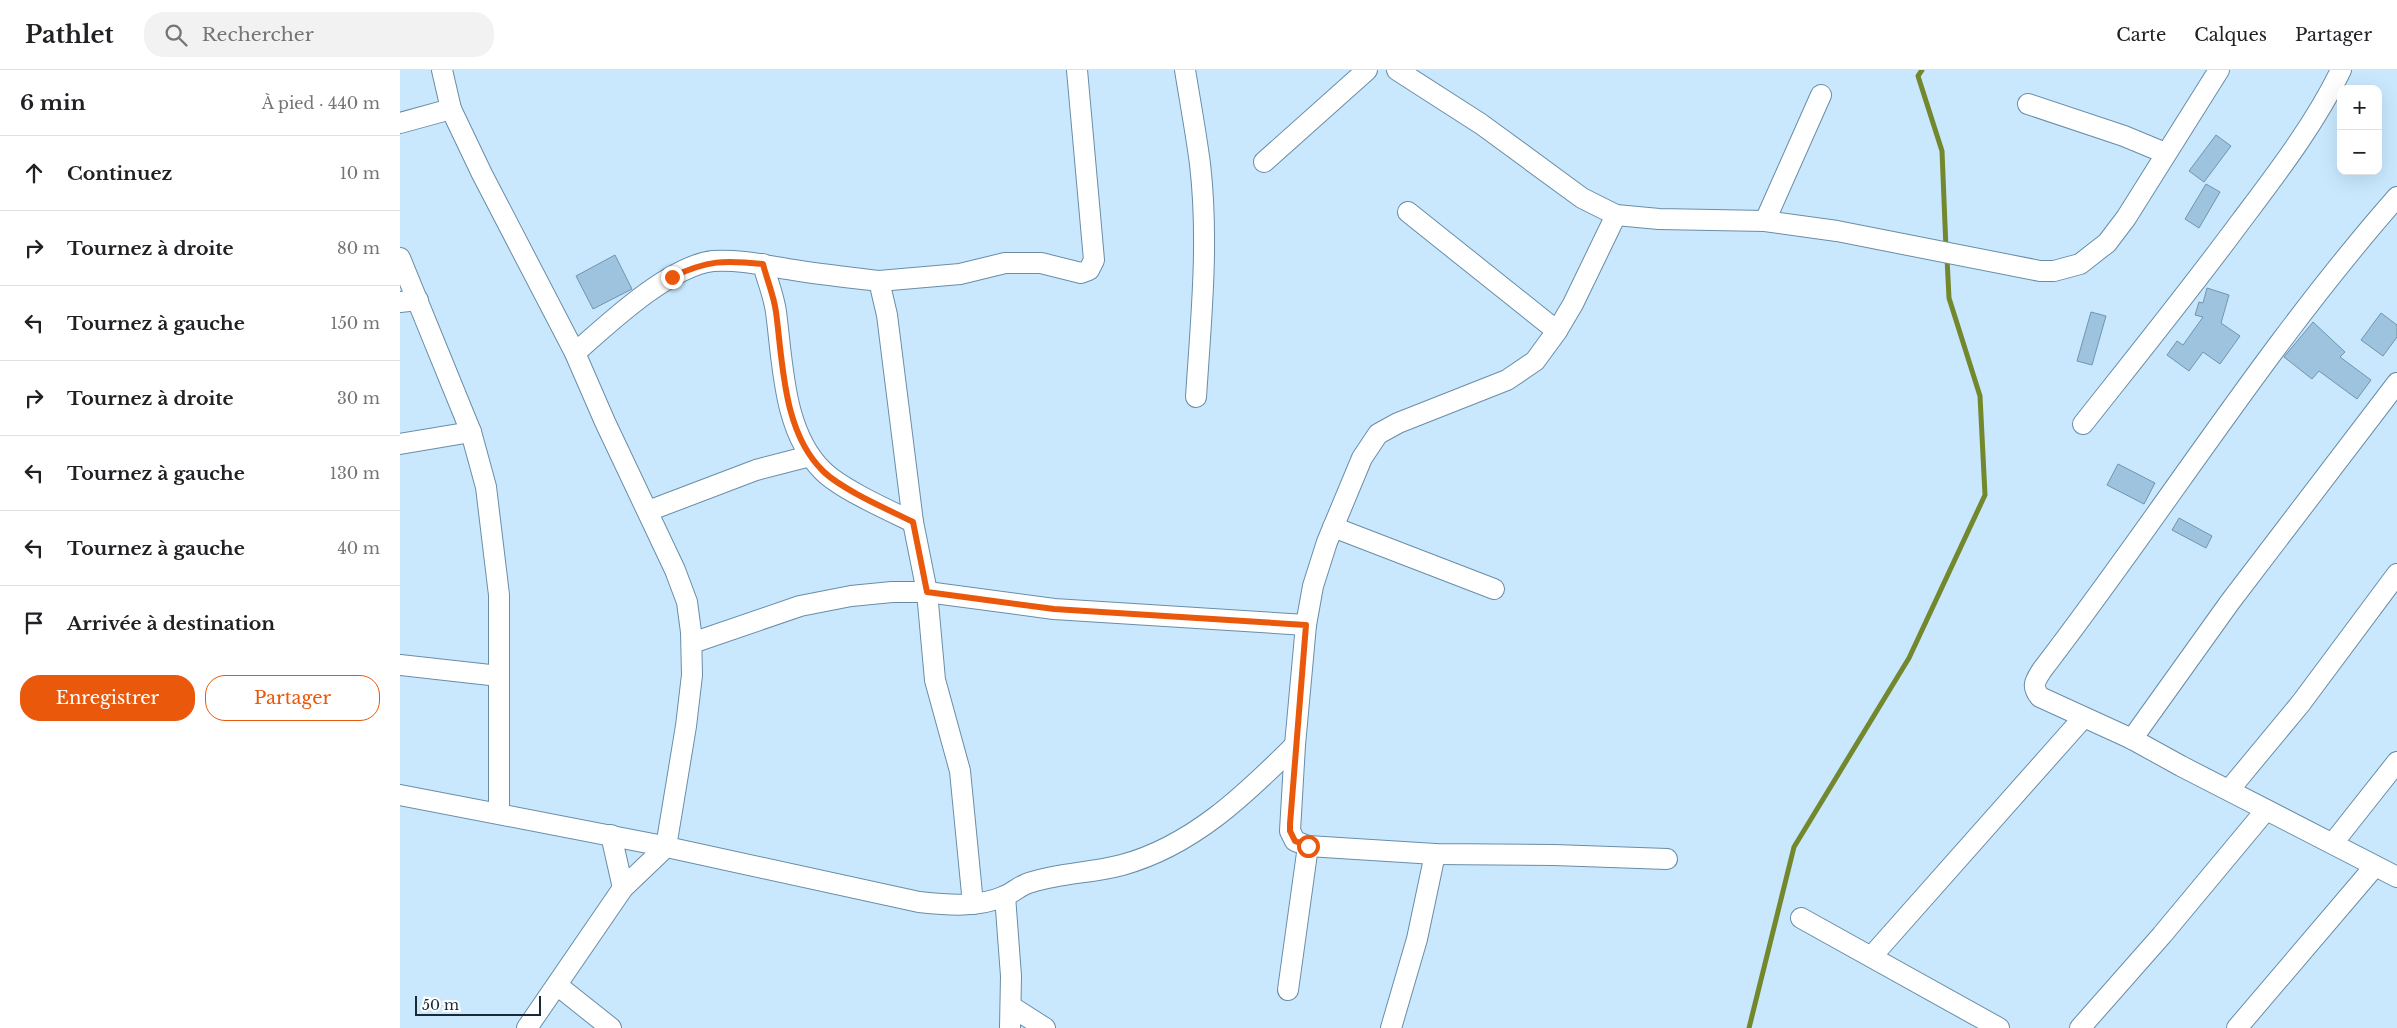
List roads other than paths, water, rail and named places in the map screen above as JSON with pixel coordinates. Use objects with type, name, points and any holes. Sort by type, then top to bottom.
[{"type":"street","points":[[442,70],[451,109],[482,174],[575,352],[605,422],[676,570],[687,602],[692,643],[692,675],[686,726],[666,847],[623,888],[526,1028]]},
{"type":"street","points":[[575,352],[648,293],[672,277],[694,266],[712,262],[763,264],[799,271],[880,281],[960,274],[1005,263],[1041,264],[1081,274],[1089,270],[1094,260],[1077,70]]},
{"type":"street","points":[[1185,70],[1200,165],[1203,228],[1204,266],[1196,397]]},
{"type":"street","points":[[1264,162],[1367,70]]},
{"type":"street","points":[[1398,70],[1481,124],[1582,198],[1616,215],[1659,219],[1765,221],[1837,231],[2028,270],[2047,271],[2080,264],[2107,242],[2126,218],[2219,70]]},
{"type":"street","points":[[2083,424],[2180,302],[2278,171],[2331,91],[2341,70]]},
{"type":"street","points":[[1765,221],[1821,95]]},
{"type":"street","points":[[2028,104],[2124,136],[2166,153]]},
{"type":"street","points":[[400,123],[451,109]]},
{"type":"street","points":[[2397,197],[2353,248],[2305,309],[2114,575],[2034,681],[2034,690],[2040,697],[2132,739],[2397,877]]},
{"type":"street","points":[[1408,212],[1557,331]]},
{"type":"street","points":[[1616,215],[1592,267],[1557,331],[1535,361],[1507,380],[1398,423],[1378,434],[1362,458],[1333,527],[1313,586],[1306,625],[1295,745],[1290,831],[1295,841],[1308,846],[1435,854],[1554,855],[1668,860]]},
{"type":"street","points":[[400,258],[409,301],[472,432],[486,487],[498,595],[499,813]]},
{"type":"street","points":[[763,264],[776,310],[779,356],[788,400],[810,456],[824,472],[886,509],[913,522]]},
{"type":"street","points":[[880,281],[887,315],[913,522],[927,592],[935,680],[960,771],[973,904]]},
{"type":"street","points":[[2132,739],[2230,602],[2397,383]]},
{"type":"street","points":[[400,444],[472,432]]},
{"type":"street","points":[[648,511],[756,470],[810,456]]},
{"type":"street","points":[[1333,527],[1494,589]]},
{"type":"street","points":[[2229,790],[2301,703],[2397,574]]},
{"type":"street","points":[[692,643],[800,606],[851,596],[892,592],[927,592],[1054,609],[1306,625]]},
{"type":"street","points":[[400,665],[499,676]]},
{"type":"street","points":[[1872,956],[2083,718]]},
{"type":"street","points":[[400,796],[499,813],[666,847],[919,902],[960,906],[1005,896],[1029,882],[1121,865],[1182,840],[1212,820],[1249,791],[1295,745]]},
{"type":"street","points":[[2333,843],[2397,762]]},
{"type":"street","points":[[2080,1028],[2162,935],[2266,810]]},
{"type":"street","points":[[612,836],[623,888]]},
{"type":"street","points":[[1288,990],[1308,846]]},
{"type":"street","points":[[1391,1028],[1416,939],[1435,854]]},
{"type":"street","points":[[2237,1028],[2375,866]]},
{"type":"street","points":[[1005,896],[1012,1007],[1010,1028]]},
{"type":"street","points":[[1801,918],[1999,1028]]},
{"type":"street","points":[[557,985],[611,1028]]},
{"type":"street","points":[[1012,1007],[1045,1028]]},
{"type":"waterway","points":[[1922,70],[1918,76],[1942,151],[1946,249]]},
{"type":"waterway","points":[[1749,1028],[1794,847],[1909,658],[1985,495],[1980,396],[1949,298],[1947,258]]}]
